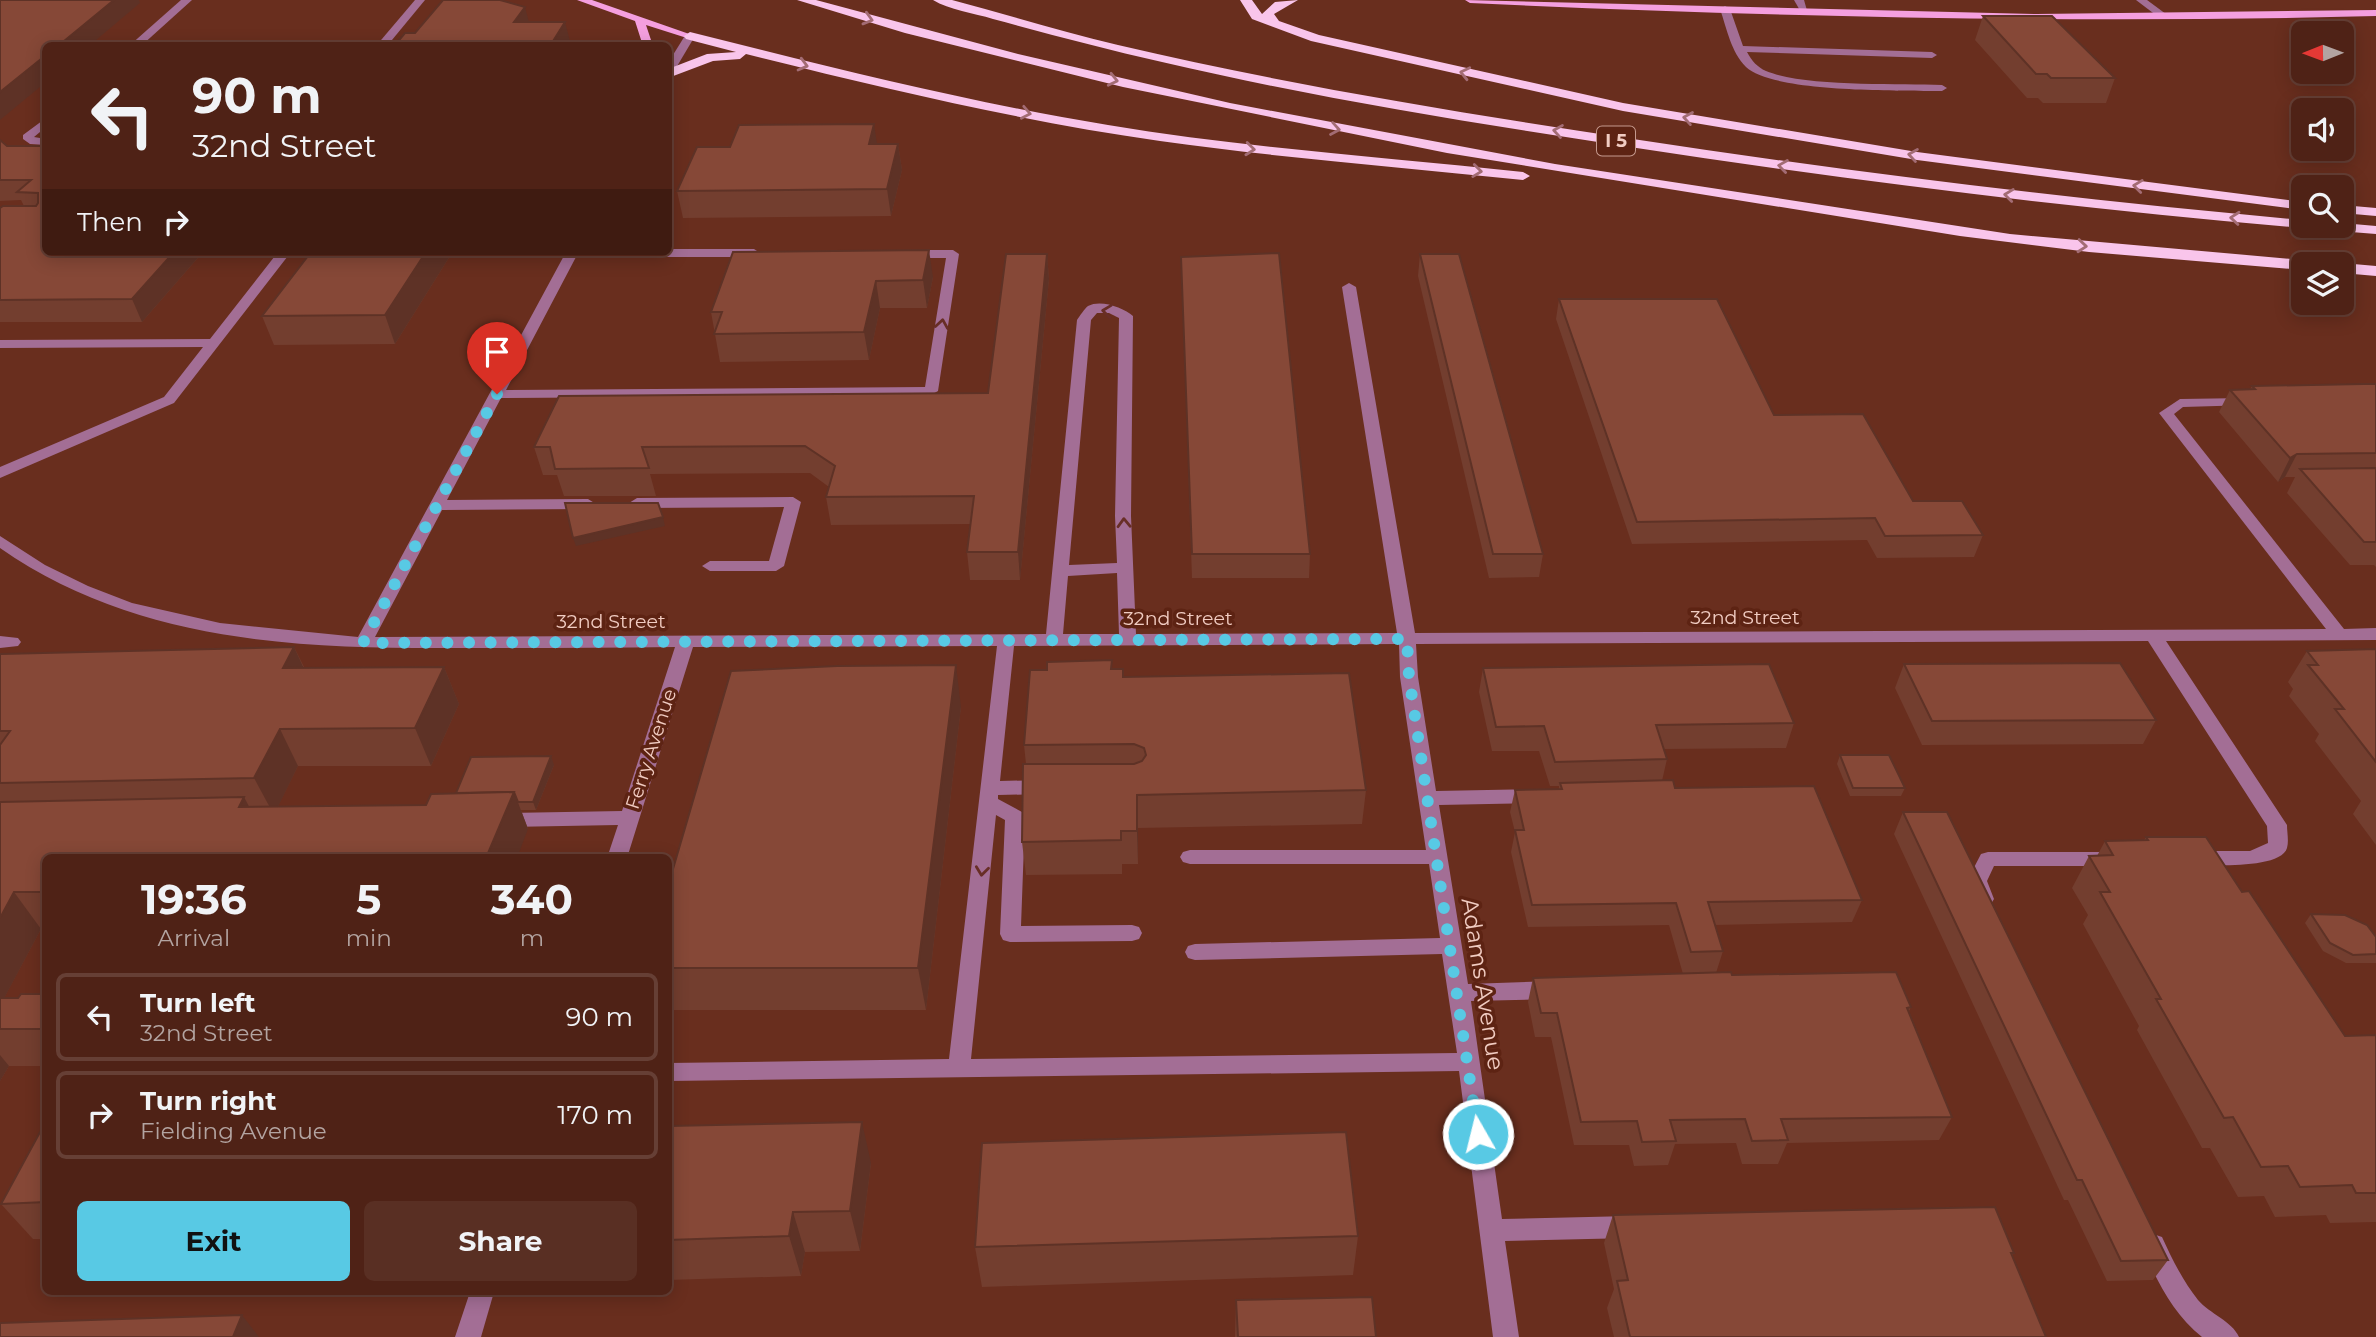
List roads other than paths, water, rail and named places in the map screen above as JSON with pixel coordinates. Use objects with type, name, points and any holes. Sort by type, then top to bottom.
[{"type":"highway","name":"I 5","points":[[803,0],[929,37],[1277,118],[1539,166],[1820,211],[2059,244],[2291,264]]},
{"type":"highway","name":"I 5","points":[[939,0],[1121,50],[1508,124],[1782,167],[2138,211],[2291,223]]},
{"type":"highway","points":[[1246,0],[1256,16],[1315,38],[1527,87],[1759,131],[1956,161],[2291,204]]},
{"type":"highway","points":[[1275,23],[1267,13],[1279,4],[1292,0]]},
{"type":"highway","points":[[690,36],[875,82],[1108,129],[1245,148],[1434,166],[1820,211]]},
{"type":"highway","points":[[672,72],[711,57],[759,54]]},
{"type":"highway","points":[[2354,210],[2376,212]]},
{"type":"highway","points":[[2354,228],[2376,230]]},
{"type":"highway","points":[[2354,269],[2376,271]]},
{"type":"main road","points":[[582,0],[690,36]]},
{"type":"main road","points":[[1470,0],[1951,16],[2165,17],[2376,13]]},
{"type":"main road","points":[[639,19],[647,42]]},
{"type":"street","points":[[139,42],[187,0]]},
{"type":"street","points":[[384,42],[421,0]]},
{"type":"street","points":[[1799,0],[1805,12]]},
{"type":"street","points":[[2141,0],[2165,17]]},
{"type":"street","points":[[1725,9],[1738,49],[1753,69],[1767,75],[1807,81],[1942,88]]},
{"type":"street","points":[[672,67],[690,36]]},
{"type":"street","points":[[1738,49],[1932,55]]},
{"type":"street","points":[[42,124],[27,137],[34,142],[42,142]]},
{"type":"street","points":[[672,253],[762,253]]},
{"type":"street","points":[[497,394],[931,391],[953,254],[896,254]]},
{"type":"street","points":[[0,473],[169,400],[282,256]]},
{"type":"street","points":[[363,643],[570,256]]},
{"type":"street","name":"Adams Avenue","points":[[1349,287],[1407,639],[1409,677],[1459,993],[1506,1337]]},
{"type":"street","points":[[1054,640],[1084,320],[1093,309],[1111,309],[1126,316],[1123,516],[1128,640]]},
{"type":"street","points":[[0,344],[213,343]]},
{"type":"street","points":[[2258,402],[2180,403],[2166,413],[2339,634]]},
{"type":"street","points":[[437,505],[793,502],[776,566],[709,566]]},
{"type":"street","name":"32nd Street","points":[[0,541],[50,575],[106,600],[163,618],[278,637],[363,643],[2376,634]]},
{"type":"street","points":[[1060,571],[1125,568]]},
{"type":"street","points":[[2154,636],[2277,825],[2278,847],[2252,858],[2169,858]]},
{"type":"street","points":[[959,1069],[1006,640]]},
{"type":"street","name":"Ferry Avenue","points":[[618,854],[685,641]]},
{"type":"street","points":[[990,796],[1069,787]]},
{"type":"street","points":[[990,796],[1015,817],[1010,934],[1132,933]]},
{"type":"street","points":[[1429,798],[1551,796]]},
{"type":"street","points":[[478,821],[629,818]]},
{"type":"street","points":[[1190,857],[1437,857]]},
{"type":"street","points":[[1992,915],[1977,881],[1988,859],[2127,858]]},
{"type":"street","points":[[1195,952],[1452,946]]},
{"type":"street","points":[[1459,993],[1569,989]]},
{"type":"street","points":[[672,1072],[1469,1062]]},
{"type":"street","points":[[1491,1230],[1657,1226]]},
{"type":"street","points":[[2144,1226],[2181,1301],[2209,1329],[2226,1337]]},
{"type":"street","points":[[468,1337],[481,1295]]}]
